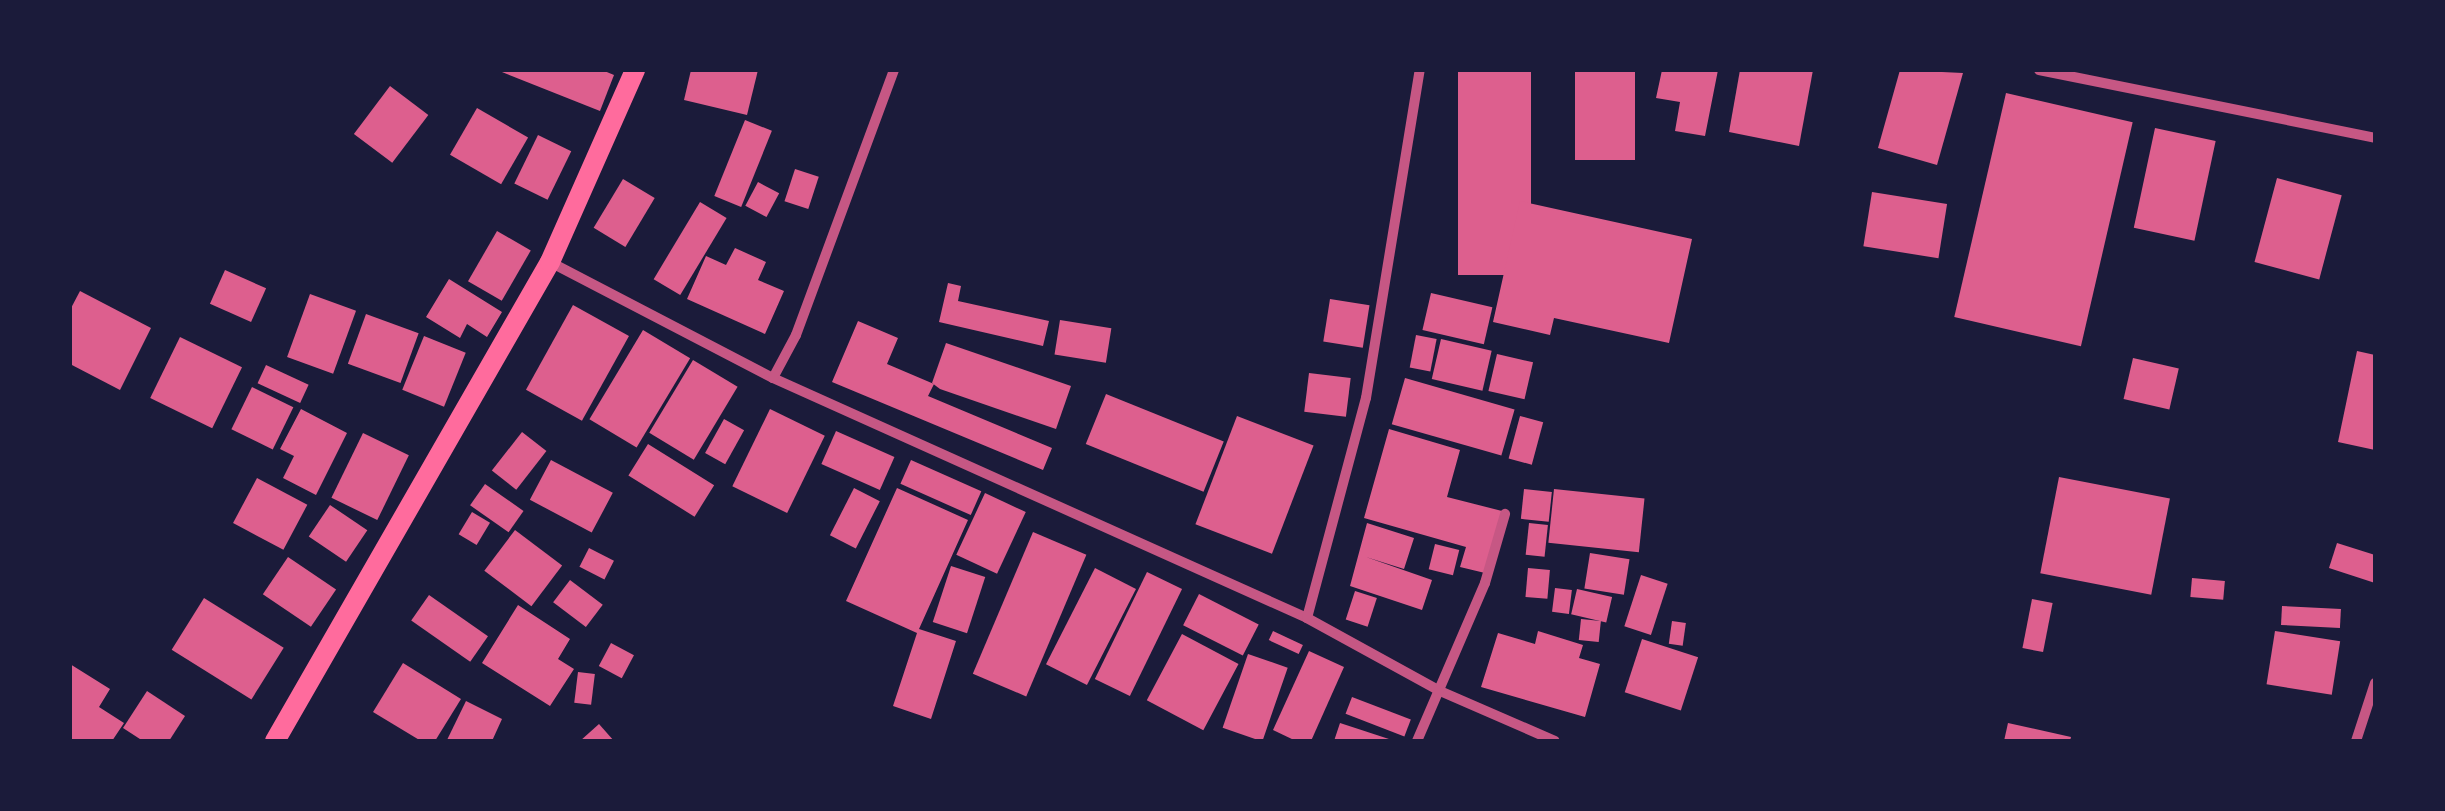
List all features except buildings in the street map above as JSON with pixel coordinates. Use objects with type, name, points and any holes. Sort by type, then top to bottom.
[{"type":"main road","points":[[274,741],[550,262],[635,70]]},
{"type":"street","points":[[774,378],[796,335],[894,70]]},
{"type":"street","points":[[1307,618],[1366,398],[1420,70]]},
{"type":"street","points":[[2038,70],[2375,138]]},
{"type":"street","points":[[550,262],[774,378],[1307,618],[1440,691],[1555,741]]},
{"type":"street","points":[[1417,741],[1486,583],[1505,514]]},
{"type":"street","points":[[2356,741],[2375,683]]}]
